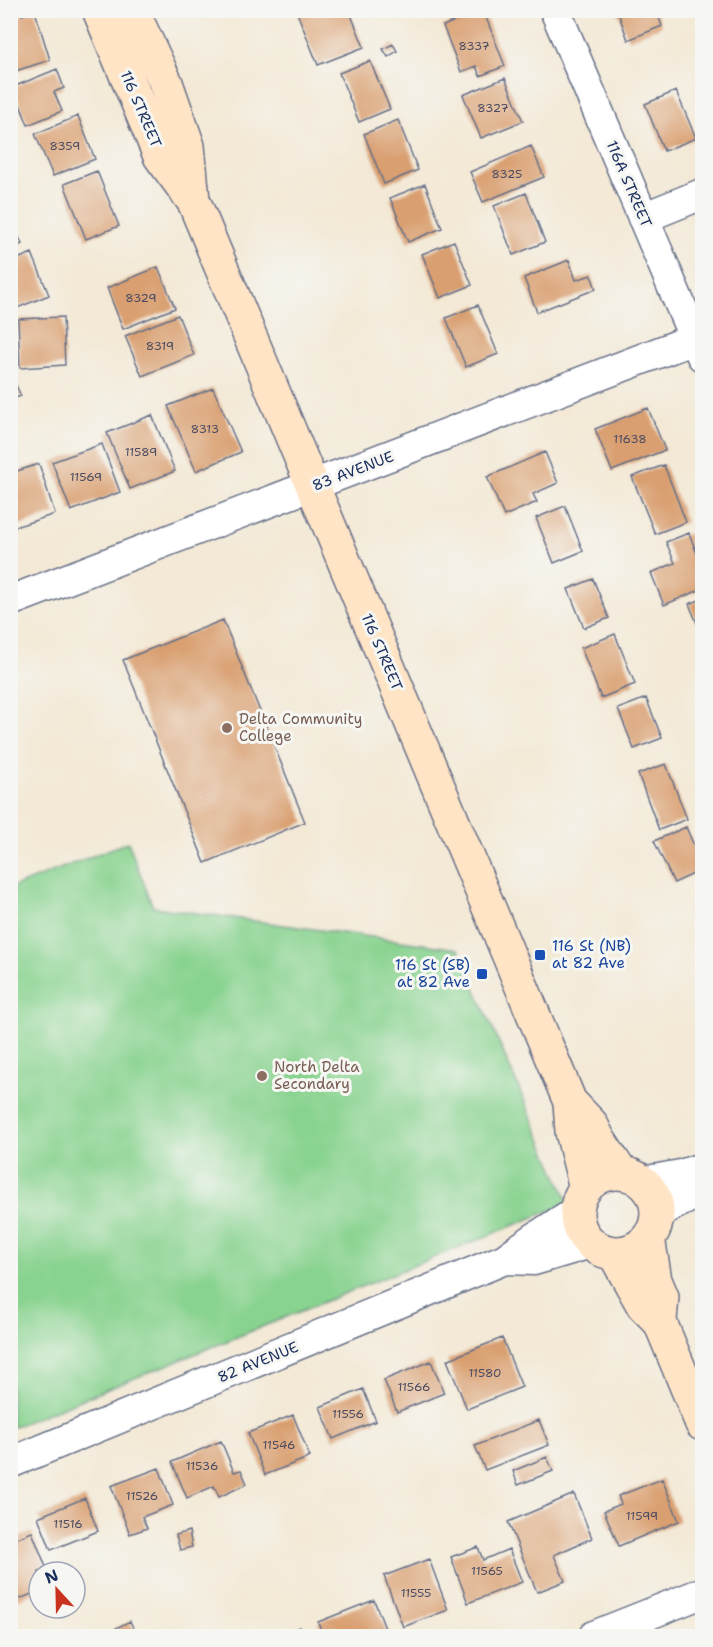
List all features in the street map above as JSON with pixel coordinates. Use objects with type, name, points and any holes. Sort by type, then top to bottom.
[{"type":"street","name":"116 STREET","points":[[99,10],[160,156],[194,202],[570,1102],[581,1199]]},
{"type":"street","name":"116 STREET","points":[[132,10],[166,83],[188,146],[194,202]]},
{"type":"street","name":"116A STREET","points":[[555,10],[698,348]]},
{"type":"street","points":[[643,218],[702,194]]},
{"type":"street","name":"83 AVENUE","points":[[10,601],[313,486],[698,348]]},
{"type":"street","name":"116 STREET","points":[[570,1102],[591,1124],[599,1140],[631,1178]]},
{"type":"street","points":[[702,1168],[681,1175],[631,1178],[608,1174],[596,1179],[581,1199],[578,1222],[583,1234],[603,1248],[643,1305],[660,1322],[702,1424]]},
{"type":"street","points":[[631,1178],[650,1190],[655,1201],[653,1225],[655,1280],[662,1297],[660,1322]]},
{"type":"street","points":[[603,1248],[627,1251],[639,1246],[653,1225],[702,1191]]},
{"type":"street","name":"82 AVENUE","points":[[10,1463],[505,1259],[543,1233],[581,1199]]},
{"type":"street","name":"82 AVENUE","points":[[505,1259],[534,1260],[603,1248]]},
{"type":"street","points":[[594,1636],[702,1593]]},
{"type":"green space","name":"North Delta Secondary","points":[[128,842],[153,907],[458,949],[569,1203],[11,1428],[11,888]]},
{"type":"building","points":[[10,10],[20,10],[22,15],[35,11],[50,60],[12,72],[10,66]]},
{"type":"building","points":[[296,10],[349,10],[364,47],[318,65]]},
{"type":"building","points":[[483,10],[505,66],[480,76],[476,66],[461,72],[443,26]]},
{"type":"building","points":[[617,10],[656,10],[662,26],[628,40]]},
{"type":"building","points":[[393,44],[397,51],[388,57],[383,49]]},
{"type":"building","points":[[370,61],[390,109],[359,122],[339,73]]},
{"type":"building","points":[[57,69],[64,88],[54,92],[62,111],[28,125],[13,87]]},
{"type":"building","points":[[505,78],[523,121],[481,138],[463,95]]},
{"type":"building","points":[[676,91],[696,138],[664,151],[645,104]]},
{"type":"building","points":[[78,116],[95,159],[53,176],[35,134]]},
{"type":"building","points":[[398,120],[418,170],[384,184],[364,134]]},
{"type":"building","points":[[531,146],[544,177],[483,202],[470,172]]},
{"type":"building","points":[[97,171],[119,226],[86,239],[64,184]]},
{"type":"building","points":[[425,184],[442,228],[408,242],[390,198]]},
{"type":"building","points":[[526,193],[545,242],[513,255],[494,206]]},
{"type":"building","points":[[10,216],[22,244],[10,249]]},
{"type":"building","points":[[454,241],[472,285],[440,298],[422,254]]},
{"type":"building","points":[[32,253],[49,295],[10,311],[10,262]]},
{"type":"building","points":[[569,260],[576,280],[591,275],[596,289],[537,312],[524,278]]},
{"type":"building","points":[[158,267],[175,308],[123,329],[107,288]]},
{"type":"building","points":[[478,305],[498,354],[466,367],[446,318]]},
{"type":"building","points":[[178,315],[194,355],[142,376],[125,336]]},
{"type":"building","points":[[63,317],[65,365],[20,368],[18,319]]},
{"type":"building","points":[[10,372],[21,396],[10,400]]},
{"type":"building","points":[[213,388],[241,452],[196,471],[168,406]]},
{"type":"building","points":[[648,408],[665,450],[612,471],[595,429]]},
{"type":"building","points":[[152,415],[175,471],[130,489],[107,433]]},
{"type":"building","points":[[102,444],[120,492],[71,511],[52,462]]},
{"type":"building","points":[[545,452],[558,483],[533,494],[537,502],[504,516],[487,477]]},
{"type":"building","points":[[11,455],[17,471],[39,464],[55,514],[12,528]]},
{"type":"building","points":[[664,465],[686,522],[655,534],[632,477]]},
{"type":"building","points":[[565,506],[583,551],[554,563],[536,518]]},
{"type":"building","points":[[689,533],[702,567],[702,589],[664,605],[651,573],[675,563],[666,542]]},
{"type":"building","points":[[593,579],[609,618],[584,628],[568,589]]},
{"type":"building","points":[[702,599],[702,635],[689,604]]},
{"type":"building","points":[[223,620],[305,822],[205,863],[123,660]]},
{"type":"building","points":[[615,634],[635,684],[601,698],[581,648]]},
{"type":"building","points":[[646,698],[662,738],[634,749],[618,709]]},
{"type":"building","points":[[666,764],[687,819],[659,830],[638,774]]},
{"type":"building","points":[[686,827],[695,848],[702,844],[702,870],[674,883],[654,841]]},
{"type":"building","points":[[502,1338],[522,1387],[467,1409],[447,1360]]},
{"type":"building","points":[[431,1361],[444,1393],[397,1412],[384,1380]]},
{"type":"building","points":[[363,1389],[376,1421],[333,1439],[320,1407]]},
{"type":"building","points":[[293,1415],[310,1457],[265,1475],[248,1433]]},
{"type":"building","points":[[539,1420],[549,1445],[485,1470],[475,1446]]},
{"type":"building","points":[[221,1441],[234,1472],[241,1470],[247,1484],[219,1497],[214,1486],[187,1498],[172,1462]]},
{"type":"building","points":[[547,1457],[553,1471],[518,1485],[513,1471]]},
{"type":"building","points":[[159,1468],[173,1505],[142,1517],[147,1528],[130,1534],[111,1486]]},
{"type":"building","points":[[662,1479],[679,1521],[619,1546],[604,1511],[621,1504],[618,1496]]},
{"type":"building","points":[[574,1494],[592,1538],[554,1555],[565,1581],[537,1592],[508,1522]]},
{"type":"building","points":[[85,1498],[98,1531],[51,1550],[38,1517]]},
{"type":"building","points":[[189,1531],[192,1547],[180,1550],[176,1535]]},
{"type":"building","points":[[32,1532],[43,1560],[27,1560],[27,1596],[10,1603],[10,1541]]},
{"type":"building","points":[[478,1547],[483,1560],[509,1549],[522,1582],[468,1603],[451,1557]]},
{"type":"building","points":[[429,1559],[448,1610],[403,1627],[384,1576]]},
{"type":"building","points":[[374,1600],[388,1636],[323,1636],[318,1622]]},
{"type":"building","points":[[130,1621],[135,1632],[121,1636],[116,1628]]},
{"type":"building","points":[[300,1627],[304,1636],[276,1636]]},
{"type":"place","name":"Delta Community College","points":[[227,728]]},
{"type":"place","name":"116 St (NB) at 82 Ave","points":[[540,955]]},
{"type":"place","name":"116 St (SB) at 82 Ave","points":[[482,974]]},
{"type":"place","name":"North Delta Secondary","points":[[262,1076]]}]
